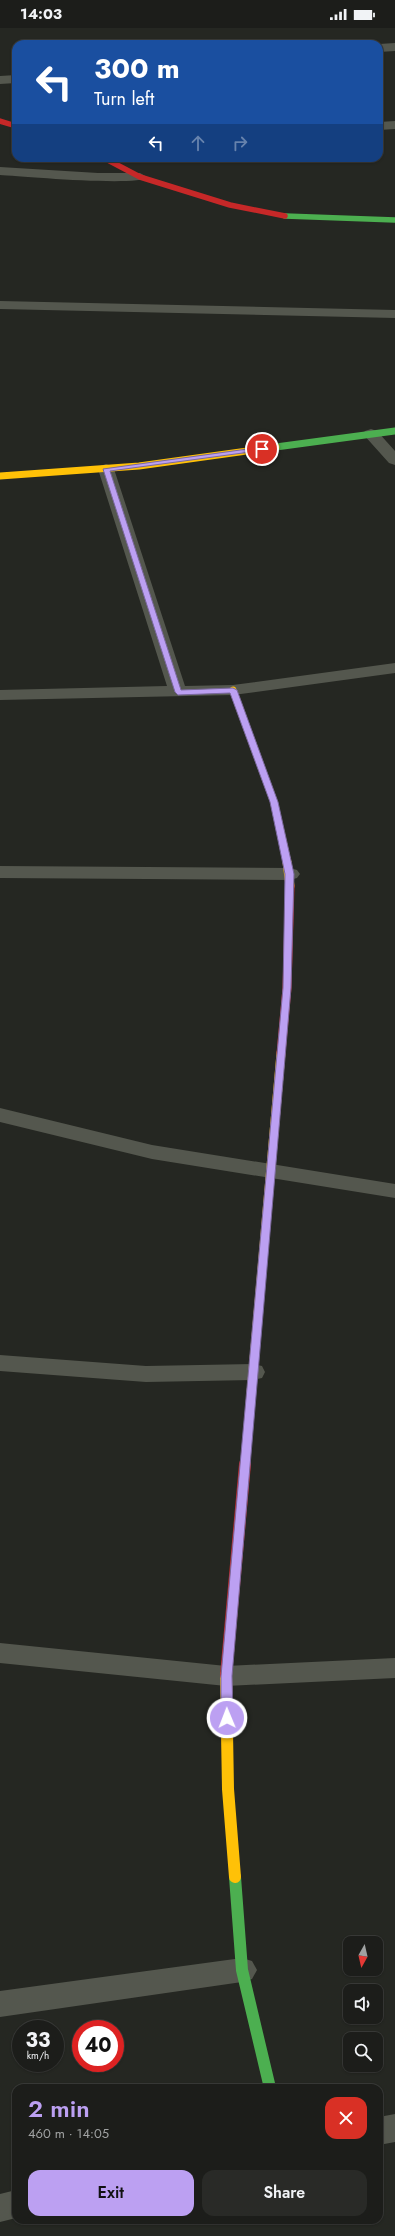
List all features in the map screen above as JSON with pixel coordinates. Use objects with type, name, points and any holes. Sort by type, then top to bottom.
[{"type":"street","points":[[383,48],[395,47]]},
{"type":"street","points":[[0,80],[12,79]]},
{"type":"street","points":[[0,121],[12,125]]},
{"type":"street","points":[[383,126],[395,125]]},
{"type":"street","points":[[112,162],[140,177],[230,204],[293,217],[395,220]]},
{"type":"street","points":[[0,171],[98,177],[140,177]]},
{"type":"street","points":[[0,305],[395,314]]},
{"type":"street","points":[[0,476],[106,469],[395,431]]},
{"type":"street","points":[[371,434],[395,460]]},
{"type":"street","points":[[106,469],[178,692]]},
{"type":"street","points":[[0,695],[233,690],[395,668]]},
{"type":"street","points":[[233,690],[274,802],[290,874],[287,988],[226,1676],[228,1789],[242,1970],[269,2084]]},
{"type":"street","points":[[0,872],[290,874]]},
{"type":"street","points":[[0,1115],[152,1152],[395,1190]]},
{"type":"street","points":[[0,1363],[146,1374],[253,1372]]},
{"type":"street","points":[[0,1653],[226,1676],[395,1668]]},
{"type":"street","points":[[0,2004],[242,1970]]},
{"type":"street","points":[[383,2130],[395,2128]]},
{"type":"street","points":[[0,2208],[12,2205]]},
{"type":"traffic: fast","points":[[285,216],[395,220]]},
{"type":"traffic: fast","points":[[276,447],[395,431]]},
{"type":"traffic: fast","points":[[235,1877],[242,1970],[269,2084]]},
{"type":"traffic: slow","points":[[0,476],[139,466],[276,447]]},
{"type":"traffic: slow","points":[[233,690],[274,802],[290,874],[290,886]]},
{"type":"traffic: slow","points":[[251,1393],[281,1053]]},
{"type":"traffic: slow","points":[[226,1675],[228,1789],[235,1877]]},
{"type":"traffic: jam","points":[[0,121],[12,125]]},
{"type":"traffic: jam","points":[[112,162],[140,177],[230,205],[285,216]]},
{"type":"traffic: jam","points":[[281,1053],[287,988],[290,886]]},
{"type":"traffic: jam","points":[[226,1675],[251,1393]]},
{"type":"route","points":[[227,1718],[226,1676],[287,988],[290,874],[274,802],[233,690],[178,692],[106,469],[139,466],[262,449]]}]
